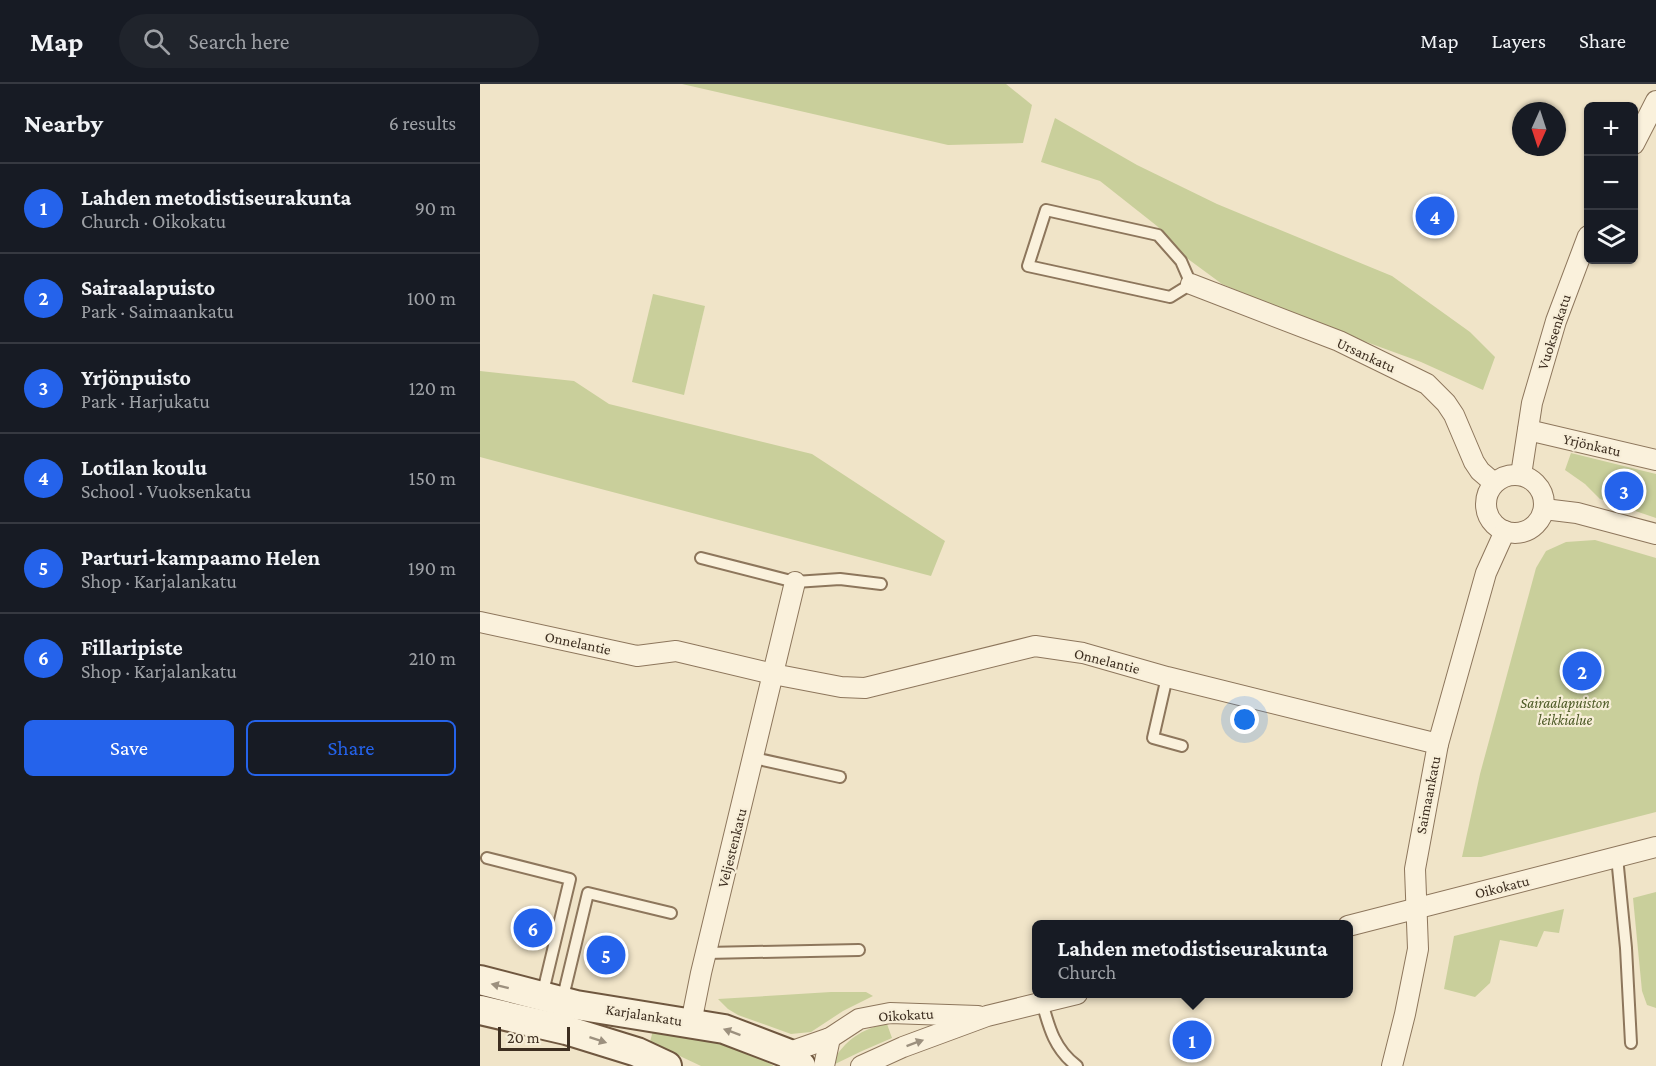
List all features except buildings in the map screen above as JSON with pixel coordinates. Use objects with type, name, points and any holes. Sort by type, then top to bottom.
[{"type":"main road","name":"Karjalankatu","points":[[480,980],[552,999],[724,1029],[794,1059]]},
{"type":"main road","points":[[480,1010],[566,1030],[637,1053],[667,1066]]},
{"type":"street","points":[[1638,136],[1656,101]]},
{"type":"street","name":"Vuoksenkatu","points":[[1528,430],[1532,403],[1556,321],[1584,247]]},
{"type":"street","name":"Ursankatu","points":[[1191,284],[1339,341],[1427,384],[1446,403],[1454,415],[1474,462],[1480,471],[1494,483]]},
{"type":"street","points":[[1521,475],[1528,430]]},
{"type":"street","name":"Yrjönkatu","points":[[1528,430],[1656,460]]},
{"type":"street","points":[[1521,475],[1529,478],[1542,491],[1544,509],[1541,517],[1530,529],[1522,532],[1505,531],[1496,526],[1486,510],[1488,491],[1502,477],[1521,475]]},
{"type":"street","points":[[1544,509],[1577,513],[1656,534]]},
{"type":"street","name":"Saimaankatu","points":[[1392,1066],[1418,949],[1414,869],[1438,744],[1486,573],[1505,531]]},
{"type":"street","name":"Veljestenkatu","points":[[692,1023],[706,953],[795,582]]},
{"type":"street","name":"Onnelantie","points":[[480,622],[637,656],[676,651],[841,687],[866,688],[1035,646],[1083,653],[1167,677],[1438,744]]},
{"type":"street","name":"Oikokatu","points":[[1353,925],[1656,847]]},
{"type":"street","name":"Oikokatu","points":[[861,1066],[903,1047],[987,1016],[1058,998]]},
{"type":"street","name":"Oikokatu","points":[[794,1059],[859,1019],[890,1013],[987,1016]]},
{"type":"street","points":[[824,1066],[830,1038]]},
{"type":"lane","points":[[1046,210],[1158,235],[1181,261],[1191,284],[1170,297],[1028,266],[1046,210]]},
{"type":"lane","points":[[701,558],[795,582],[840,579],[881,584]]},
{"type":"lane","points":[[1167,677],[1153,738],[1182,746]]},
{"type":"lane","points":[[754,758],[840,777]]},
{"type":"lane","points":[[1617,857],[1626,948],[1631,1043]]},
{"type":"lane","points":[[487,858],[570,879],[552,999]]},
{"type":"lane","points":[[552,999],[588,893],[672,913]]},
{"type":"lane","points":[[706,953],[860,950]]},
{"type":"lane","points":[[1042,1002],[1050,1032],[1060,1051],[1077,1066]]},
{"type":"green space","points":[[682,84],[1006,84],[1032,105],[1023,143],[948,145]]},
{"type":"green space","points":[[1055,118],[1137,165],[1217,204],[1392,276],[1470,332],[1495,357],[1483,390],[1421,362],[1306,320],[1222,284],[1188,259],[1157,226],[1100,181],[1041,162]]},
{"type":"green space","points":[[653,294],[705,306],[684,395],[632,382]]},
{"type":"green space","points":[[480,371],[574,381],[609,404],[812,454],[945,541],[931,576],[480,457]]},
{"type":"green space","points":[[1571,453],[1656,474],[1656,518],[1600,499],[1585,484],[1565,470]]},
{"type":"green space","name":"Sairaalapuiston leikkialue","points":[[1595,540],[1656,558],[1656,812],[1481,857],[1462,857],[1480,774],[1536,568],[1546,551],[1566,542]]},
{"type":"green space","points":[[1656,892],[1656,1008],[1647,1005],[1642,991],[1633,898]]},
{"type":"green space","points":[[1564,909],[1559,933],[1544,931],[1537,947],[1500,940],[1490,983],[1475,997],[1444,989],[1454,936]]},
{"type":"green space","points":[[866,992],[873,996],[843,1011],[811,1032],[791,1034],[738,1015],[718,999]]},
{"type":"green space","points":[[887,1024],[892,1038],[833,1065],[837,1055],[848,1042],[862,1032]]},
{"type":"green space","points":[[653,1030],[686,1035],[730,1046],[774,1066],[701,1066],[650,1042]]},
{"type":"place","name":"Lotilan koulu","points":[[1435,216]]},
{"type":"place","name":"Yrjönpuisto","points":[[1624,491]]},
{"type":"place","name":"Sairaalapuisto","points":[[1582,671]]},
{"type":"place","name":"Fillaripiste","points":[[533,928]]},
{"type":"place","name":"Parturi-kampaamo Helen","points":[[606,955]]},
{"type":"place","name":"Lahden metodistiseurakunta","points":[[1192,1040]]}]
